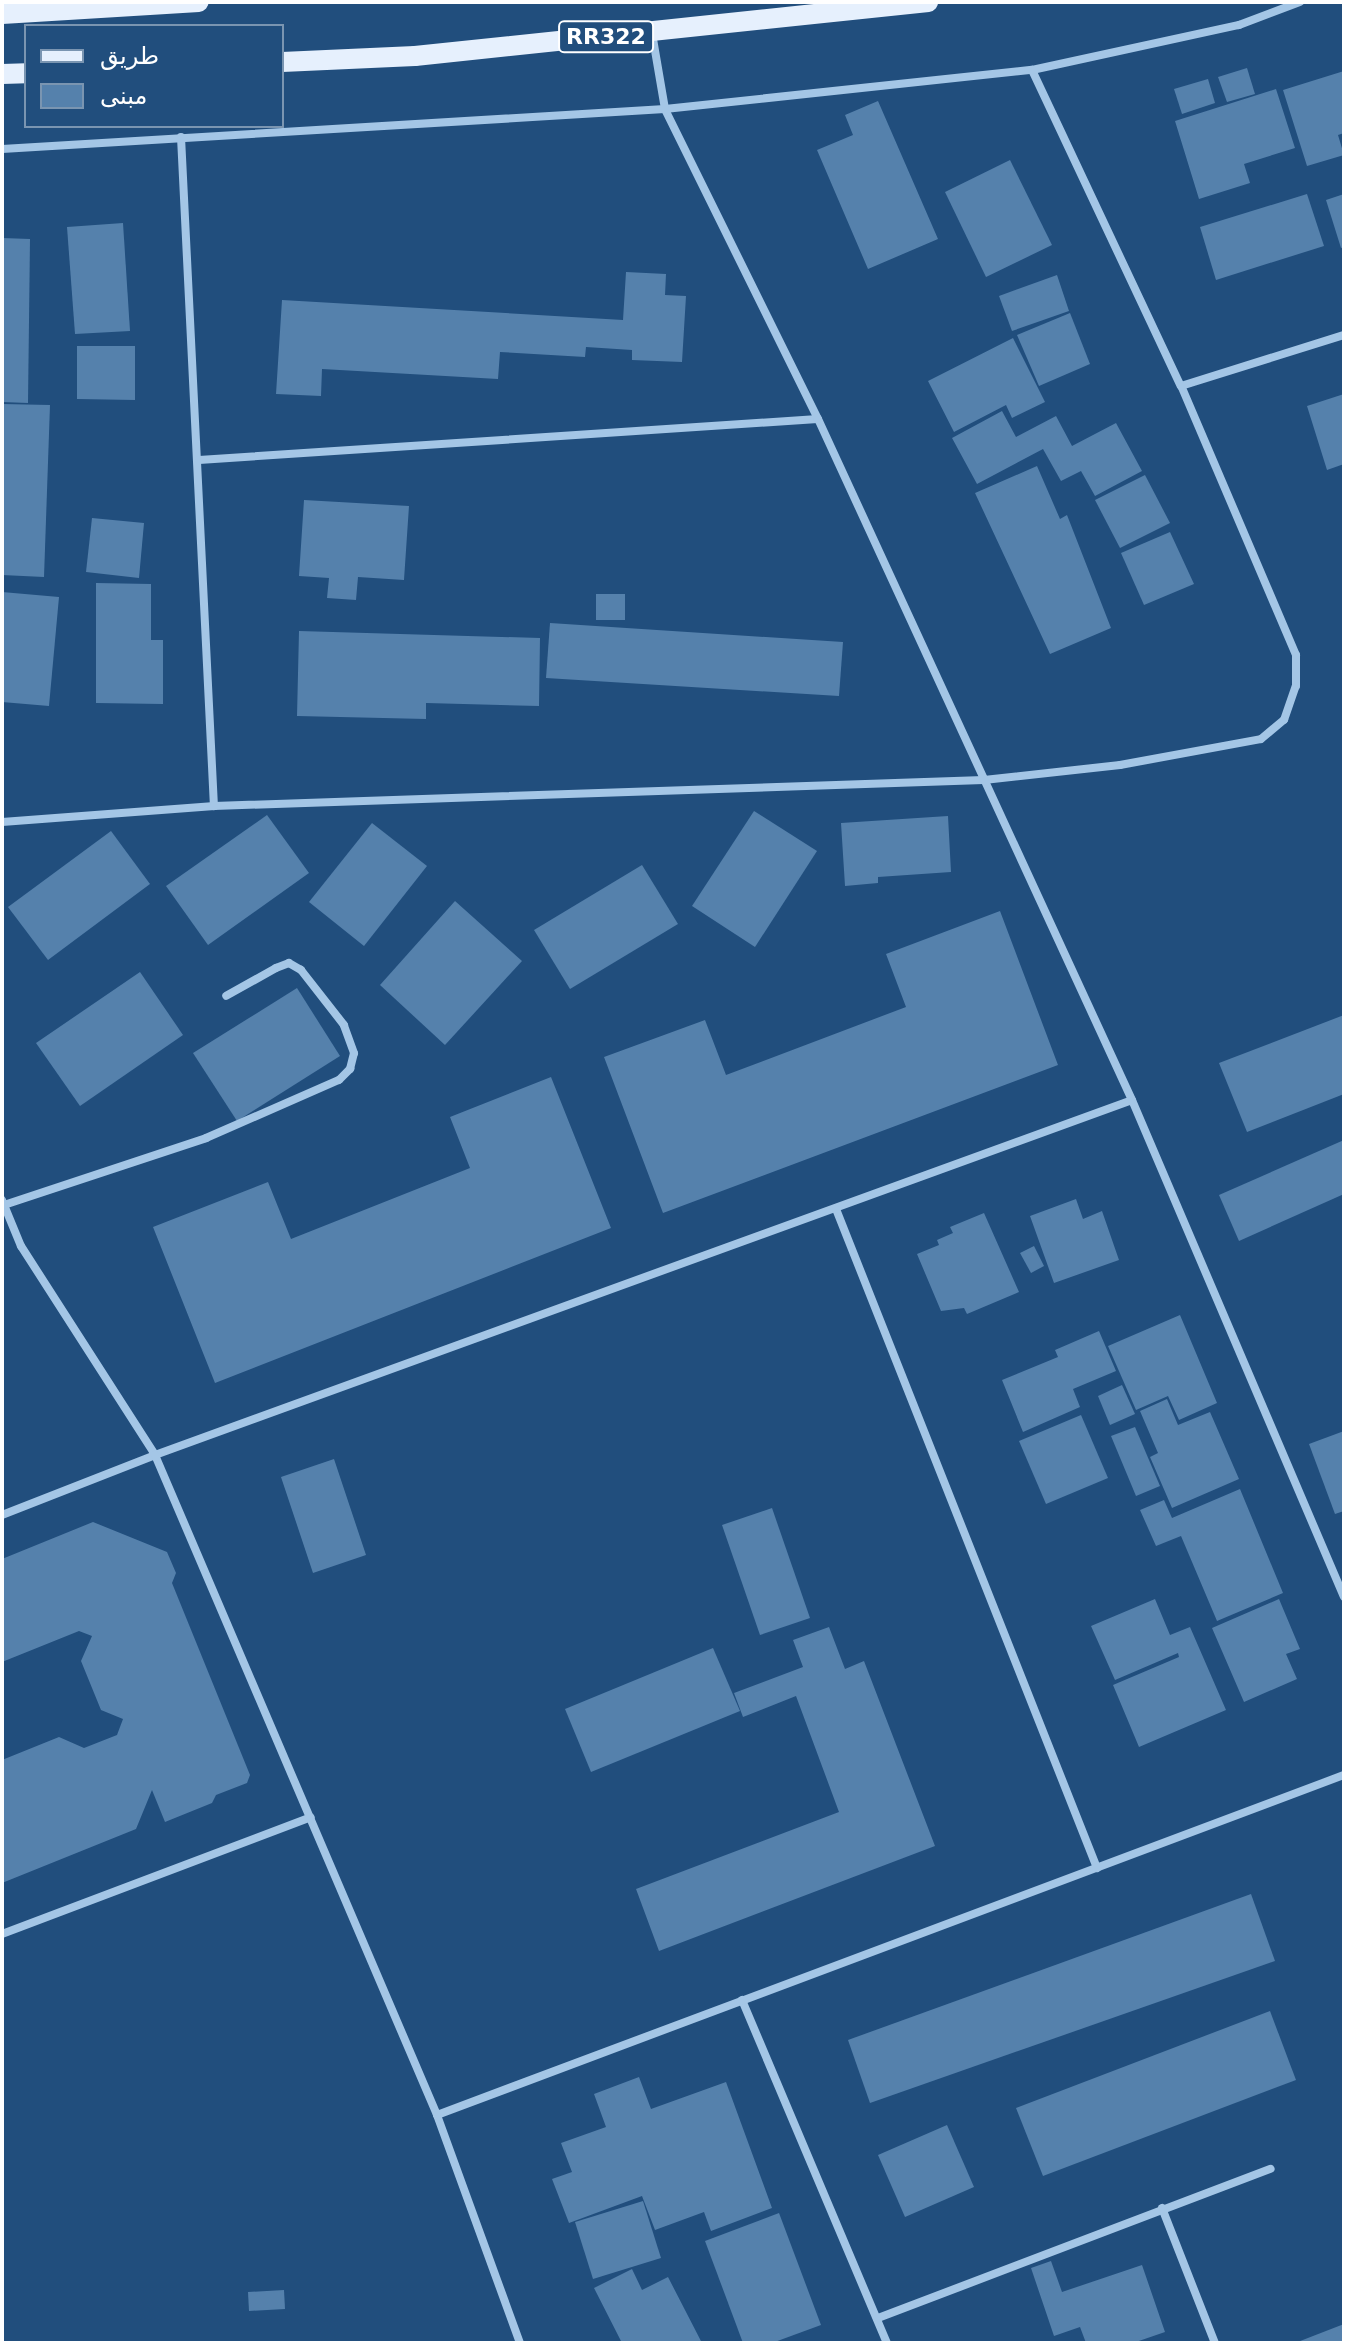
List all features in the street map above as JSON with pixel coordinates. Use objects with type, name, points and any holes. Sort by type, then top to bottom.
[{"type":"main road","points":[[2,14],[199,2]]},
{"type":"main road","name":"RR322","points":[[284,62],[415,56],[928,2]]},
{"type":"main road","points":[[2,74],[24,73]]},
{"type":"street","points":[[2,149],[665,109],[1032,70],[1239,25],[1300,2]]},
{"type":"street","points":[[652,32],[665,109],[818,419],[1132,1100],[1344,1597]]},
{"type":"street","points":[[2,822],[214,806],[984,780],[1224,749],[1261,739],[1284,720],[1296,686],[1296,655],[1181,386],[1032,70]]},
{"type":"street","points":[[181,137],[214,806]]},
{"type":"street","points":[[1181,386],[1344,335]]},
{"type":"street","points":[[199,460],[818,419]]},
{"type":"street","points":[[226,996],[289,963],[301,970],[344,1025],[354,1053],[350,1069],[339,1080],[206,1138],[3,1203],[21,1246],[155,1455],[437,2115],[520,2343]]},
{"type":"street","points":[[2,1515],[155,1455],[1132,1100]]},
{"type":"street","points":[[836,1209],[1097,1868]]},
{"type":"street","points":[[437,2115],[1344,1775]]},
{"type":"street","points":[[2,1934],[311,1817]]},
{"type":"street","points":[[742,2000],[887,2343]]},
{"type":"street","points":[[878,2318],[1271,2169]]},
{"type":"street","points":[[1162,2208],[1215,2343]]},
{"type":"building","points":[[1247,68],[1255,94],[1227,102],[1218,77]]},
{"type":"building","points":[[1344,71],[1344,133],[1338,135],[1344,155],[1307,166],[1283,90]]},
{"type":"building","points":[[1208,79],[1215,103],[1182,114],[1174,89]]},
{"type":"building","points":[[1276,89],[1295,148],[1244,164],[1250,183],[1199,199],[1175,121]]},
{"type":"building","points":[[878,101],[938,239],[868,269],[817,150],[853,135],[845,115]]},
{"type":"building","points":[[1010,160],[1052,245],[986,277],[945,192]]},
{"type":"building","points":[[1307,194],[1324,246],[1216,280],[1200,227]]},
{"type":"building","points":[[1344,194],[1344,247],[1341,248],[1326,200]]},
{"type":"building","points":[[123,223],[130,331],[75,334],[67,227]]},
{"type":"building","points":[[2,238],[30,239],[28,403],[2,402]]},
{"type":"building","points":[[626,272],[666,274],[665,295],[686,296],[682,362],[632,360],[632,350],[586,347],[585,357],[500,352],[498,379],[322,369],[321,396],[276,394],[282,300],[623,320]]},
{"type":"building","points":[[1057,275],[1069,311],[1012,331],[999,296]]},
{"type":"building","points":[[1070,313],[1090,364],[1039,386],[1017,335]]},
{"type":"building","points":[[1013,338],[1045,402],[1012,418],[1006,405],[954,432],[928,381]]},
{"type":"building","points":[[77,346],[135,346],[135,400],[77,399]]},
{"type":"building","points":[[1344,394],[1344,464],[1327,470],[1307,406]]},
{"type":"building","points":[[2,404],[50,405],[44,577],[2,575]]},
{"type":"building","points":[[1002,411],[1016,437],[1056,416],[1072,446],[1116,423],[1142,471],[1095,496],[1081,471],[1061,481],[1043,449],[977,484],[952,438]]},
{"type":"building","points":[[1037,466],[1060,519],[1067,515],[1111,628],[1050,654],[975,493]]},
{"type":"building","points":[[1145,475],[1170,523],[1120,548],[1095,500]]},
{"type":"building","points":[[304,500],[409,506],[404,580],[358,577],[356,600],[327,598],[329,578],[299,576]]},
{"type":"building","points":[[92,518],[144,523],[139,578],[86,572]]},
{"type":"building","points":[[1170,532],[1194,584],[1144,605],[1121,553]]},
{"type":"building","points":[[96,583],[151,584],[151,640],[163,640],[163,704],[96,703]]},
{"type":"building","points":[[2,592],[59,597],[49,706],[2,702]]},
{"type":"building","points":[[596,594],[625,594],[625,620],[596,620]]},
{"type":"building","points":[[550,623],[843,642],[839,696],[546,678]]},
{"type":"building","points":[[299,631],[540,638],[539,706],[426,703],[426,719],[297,716]]},
{"type":"building","points":[[754,811],[817,851],[755,947],[692,906]]},
{"type":"building","points":[[267,815],[309,873],[208,945],[166,886]]},
{"type":"building","points":[[948,816],[951,872],[878,877],[878,883],[845,886],[841,823]]},
{"type":"building","points":[[372,823],[427,866],[364,946],[309,902]]},
{"type":"building","points":[[111,831],[150,884],[48,960],[8,907]]},
{"type":"building","points":[[642,865],[678,924],[570,989],[534,930]]},
{"type":"building","points":[[455,901],[522,961],[445,1045],[380,985]]},
{"type":"building","points":[[1000,911],[1058,1065],[663,1213],[604,1057],[705,1020],[726,1075],[906,1007],[886,954]]},
{"type":"building","points":[[140,972],[183,1035],[80,1106],[36,1043]]},
{"type":"building","points":[[297,988],[340,1056],[237,1121],[193,1053]]},
{"type":"building","points":[[1344,1015],[1344,1094],[1247,1132],[1219,1063]]},
{"type":"building","points":[[551,1077],[611,1228],[215,1383],[153,1227],[268,1182],[291,1239],[470,1168],[450,1117]]},
{"type":"building","points":[[1344,1140],[1344,1194],[1239,1241],[1219,1195]]},
{"type":"building","points":[[1076,1199],[1083,1219],[1102,1211],[1119,1260],[1054,1283],[1030,1216]]},
{"type":"building","points":[[984,1213],[1019,1292],[967,1314],[964,1308],[941,1311],[917,1254],[939,1245],[937,1240],[953,1233],[950,1227]]},
{"type":"building","points":[[1034,1246],[1044,1266],[1031,1273],[1020,1253]]},
{"type":"building","points":[[1180,1315],[1217,1403],[1179,1420],[1168,1396],[1136,1410],[1108,1346]]},
{"type":"building","points":[[1099,1331],[1116,1371],[1073,1389],[1080,1407],[1023,1432],[1002,1380],[1058,1357],[1055,1350]]},
{"type":"building","points":[[1122,1385],[1135,1414],[1110,1425],[1098,1396]]},
{"type":"building","points":[[1167,1399],[1178,1425],[1210,1412],[1239,1479],[1172,1508],[1150,1457],[1158,1453],[1140,1411]]},
{"type":"building","points":[[1081,1415],[1108,1478],[1046,1504],[1019,1441]]},
{"type":"building","points":[[1135,1427],[1160,1486],[1136,1496],[1111,1436]]},
{"type":"building","points":[[1344,1431],[1344,1511],[1335,1514],[1309,1444]]},
{"type":"building","points":[[334,1459],[366,1555],[313,1573],[281,1477]]},
{"type":"building","points":[[1240,1489],[1283,1593],[1217,1621],[1181,1536],[1156,1546],[1140,1510],[1164,1500],[1172,1518]]},
{"type":"building","points":[[772,1508],[810,1618],[760,1635],[722,1525]]},
{"type":"building","points":[[93,1522],[167,1552],[176,1573],[172,1583],[250,1775],[247,1783],[216,1795],[212,1803],[165,1822],[152,1790],[136,1829],[2,1883],[2,1760],[59,1737],[84,1748],[117,1735],[123,1719],[101,1710],[81,1661],[92,1636],[79,1631],[2,1662],[2,1559]]},
{"type":"building","points":[[1155,1599],[1170,1635],[1190,1627],[1226,1710],[1139,1747],[1113,1685],[1179,1657],[1178,1653],[1115,1680],[1091,1626]]},
{"type":"building","points":[[1279,1599],[1300,1649],[1286,1654],[1297,1679],[1244,1702],[1212,1628]]},
{"type":"building","points":[[829,1627],[845,1669],[864,1661],[935,1846],[659,1951],[636,1889],[839,1812],[796,1696],[743,1717],[734,1693],[803,1667],[793,1640]]},
{"type":"building","points":[[713,1648],[740,1711],[591,1772],[565,1709]]},
{"type":"building","points":[[1251,1894],[1275,1961],[870,2103],[848,2040]]},
{"type":"building","points":[[1270,2011],[1296,2080],[1043,2176],[1016,2108]]},
{"type":"building","points":[[639,2077],[651,2109],[726,2082],[772,2208],[711,2231],[704,2212],[655,2230],[642,2196],[569,2223],[552,2179],[572,2172],[561,2143],[606,2127],[594,2094]]},
{"type":"building","points":[[947,2125],[974,2187],[905,2217],[878,2155]]},
{"type":"building","points":[[643,2201],[661,2258],[593,2279],[575,2222]]},
{"type":"building","points":[[779,2213],[821,2325],[772,2343],[743,2343],[705,2241]]},
{"type":"building","points":[[1051,2261],[1062,2292],[1142,2265],[1165,2332],[1133,2343],[1086,2343],[1080,2327],[1054,2336],[1031,2268]]},
{"type":"building","points":[[632,2269],[642,2290],[668,2277],[702,2343],[622,2343],[594,2288]]},
{"type":"building","points":[[284,2290],[285,2309],[249,2311],[248,2292]]},
{"type":"building","points":[[1344,2324],[1344,2343],[1295,2343]]}]
